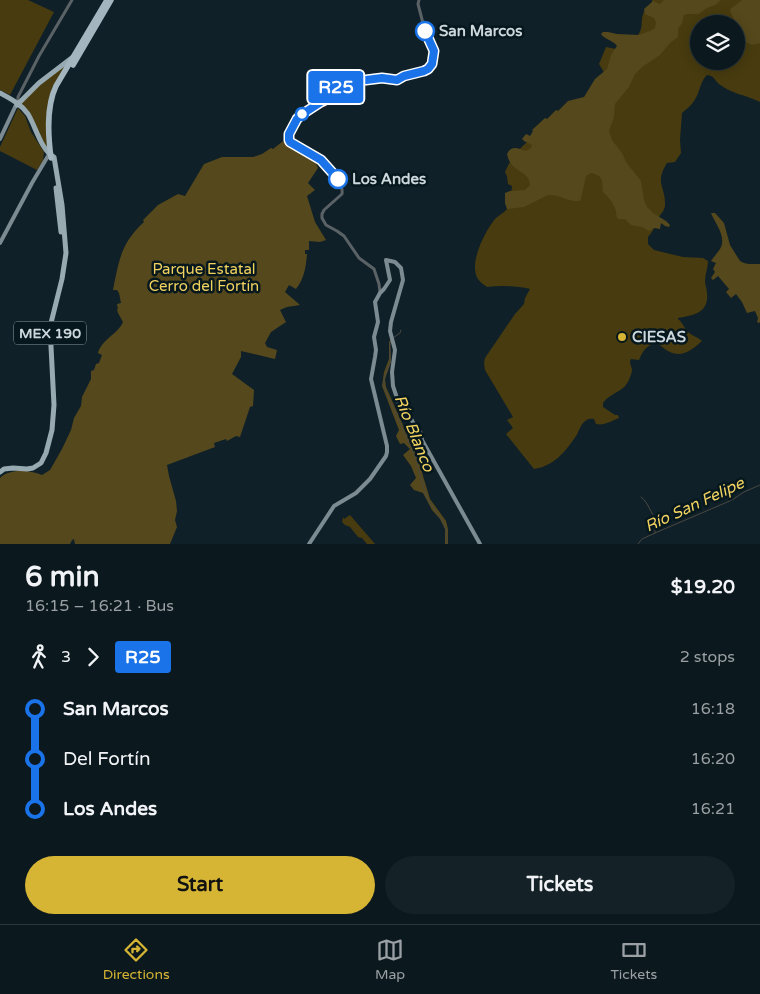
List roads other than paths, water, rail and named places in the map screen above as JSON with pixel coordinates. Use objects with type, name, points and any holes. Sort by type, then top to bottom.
[{"type":"highway","name":"MEX 190","points":[[51,155],[49,111],[51,97],[107,0]]},
{"type":"highway","name":"MEX 190","points":[[51,155],[54,98],[111,0]]},
{"type":"main road","name":"MEX 190","points":[[16,101],[75,55]]},
{"type":"main road","name":"MEX 190","points":[[0,95],[16,101],[28,115],[51,155],[63,253],[48,327],[52,407],[50,429],[44,455],[38,463],[32,466],[12,465],[0,470]]},
{"type":"main road","points":[[0,139],[16,101]]},
{"type":"main road","points":[[0,243],[43,162],[51,155]]},
{"type":"main road","points":[[308,544],[333,508],[356,493],[370,479],[387,452],[379,408],[371,379],[376,350],[374,337],[378,318],[375,304],[380,293],[390,280],[386,260],[395,262],[401,268],[403,280],[390,331],[395,350],[392,372],[393,386],[399,404],[416,428],[418,428],[480,544]]},
{"type":"street","points":[[16,101],[39,56],[72,0]]},
{"type":"street","points":[[380,293],[374,269],[359,258],[344,236],[326,225],[322,218],[322,213],[342,194],[342,187],[338,180],[324,162],[289,140],[291,128],[297,119],[327,99],[340,83],[351,80],[382,78],[397,80],[428,69],[432,64],[434,51],[425,31],[418,4],[419,0]]},
{"type":"waterway","name":"Río Blanco","points":[[393,338],[401,330]]},
{"type":"waterway","name":"Río Blanco","points":[[391,341],[390,363],[384,379],[384,387],[416,459],[428,500],[443,522],[446,530],[447,544]]},
{"type":"waterway","name":"Río San Felipe","points":[[638,544],[642,539],[732,500],[760,485]]},
{"type":"waterway","points":[[641,497],[657,520],[655,533]]},
{"type":"place","name":"San Marcos","points":[[425,31]]},
{"type":"place","name":"Los Andes","points":[[338,179]]},
{"type":"place","name":"CIESAS","points":[[622,337]]},
{"type":"park label","name":"Parque Estatal Cerro del Fortín","points":[[204,278]]}]
